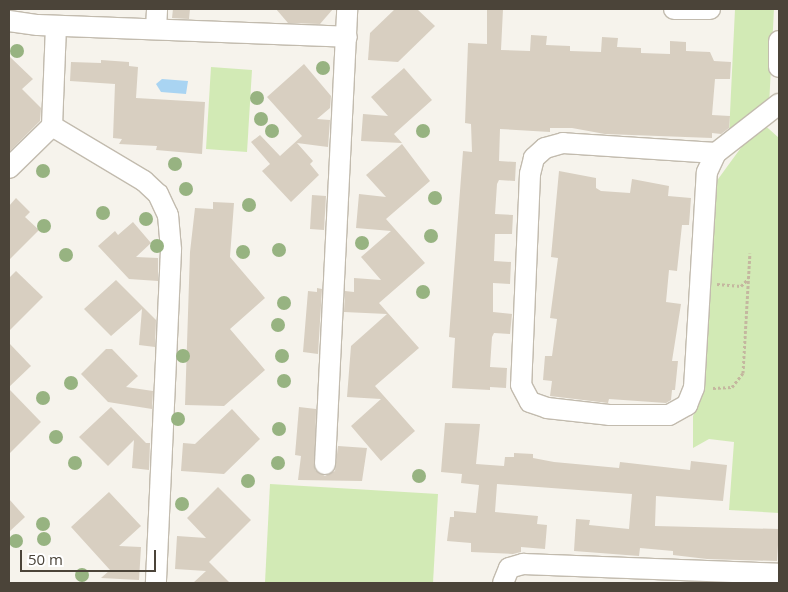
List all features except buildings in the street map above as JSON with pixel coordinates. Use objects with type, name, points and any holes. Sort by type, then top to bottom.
[{"type":"street","points":[[156,29],[157,9]]},
{"type":"street","points":[[325,464],[348,37],[347,9]]},
{"type":"street","points":[[674,9],[710,9]]},
{"type":"street","points":[[9,21],[56,26],[348,37]]},
{"type":"street","points":[[9,168],[52,126],[56,26]]},
{"type":"street","points":[[779,41],[779,67]]},
{"type":"street","points":[[716,153],[563,143],[540,152],[534,158],[530,174],[521,385],[526,398],[547,408],[609,415],[659,416],[684,409],[694,388],[706,183],[716,153],[779,104]]},
{"type":"street","points":[[52,126],[144,181],[158,194],[168,215],[172,250],[156,583]]},
{"type":"street","points":[[503,583],[509,568],[523,564],[657,576],[779,574]]},
{"type":"path","points":[[694,388],[732,387],[743,373],[750,253]]},
{"type":"path","points":[[701,288],[717,284],[741,286],[749,279]]},
{"type":"green space","points":[[735,9],[774,9],[769,106],[760,121],[779,138],[779,513],[729,510],[734,442],[709,439],[693,448],[693,416],[700,402],[713,186],[759,123],[729,134]]},
{"type":"green space","points":[[211,67],[252,70],[247,152],[206,149]]},
{"type":"green space","points":[[270,484],[438,494],[433,583],[265,583]]},
{"type":"water","points":[[162,79],[188,81],[186,94],[161,92],[156,84]]}]
